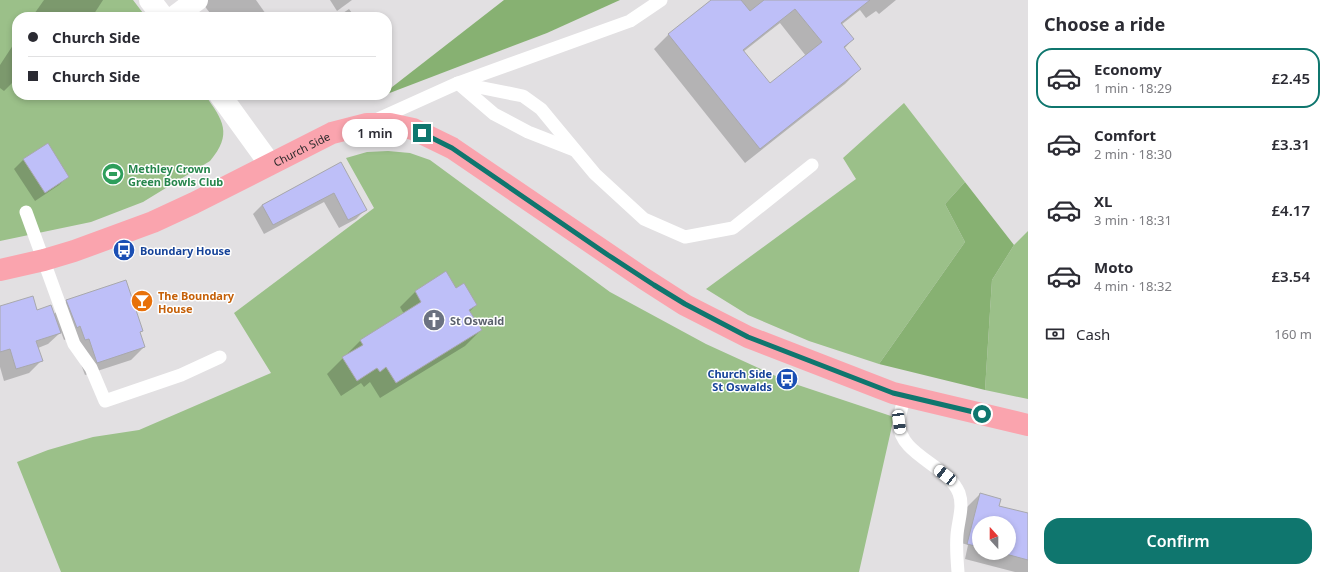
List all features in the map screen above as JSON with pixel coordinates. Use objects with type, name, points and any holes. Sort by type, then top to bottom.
[{"type":"main road","name":"Church Side","points":[[0,270],[74,252],[153,222],[194,203],[332,133],[367,124],[390,124],[413,129],[452,148],[643,278],[685,304],[748,337],[893,393],[1028,425]]},
{"type":"street","points":[[150,0],[159,12]]},
{"type":"street","points":[[181,12],[197,0]]},
{"type":"street","points":[[224,100],[270,164]]},
{"type":"lane","points":[[367,124],[458,83],[630,21],[662,0]]},
{"type":"lane","points":[[458,83],[523,96],[540,109],[595,174],[644,219],[685,238],[733,228],[812,165]]},
{"type":"lane","points":[[458,83],[494,114],[528,132],[576,150]]},
{"type":"lane","points":[[26,212],[74,344],[91,368],[106,401],[181,375],[220,357]]},
{"type":"lane","points":[[906,396],[899,422],[900,431],[904,440],[909,446],[954,483],[959,494],[961,506],[957,536],[958,572]]},
{"type":"green space","points":[[0,0],[133,0],[142,12],[12,12],[12,100],[209,100],[217,112],[223,127],[221,143],[217,151],[210,161],[143,202],[91,222],[0,241]]},
{"type":"green space","points":[[504,0],[620,0],[547,33],[392,92],[392,87]]},
{"type":"green space","points":[[904,103],[965,182],[945,204],[965,242],[879,364],[809,341],[748,315],[706,289],[856,179],[843,158]]},
{"type":"green space","points":[[388,151],[410,153],[430,160],[610,292],[706,344],[789,382],[894,417],[859,572],[61,572],[17,462],[48,450],[93,437],[139,430],[271,373],[234,313],[374,208],[346,158],[367,152]]},
{"type":"green space","points":[[965,182],[1014,245],[992,280],[985,390],[879,364],[965,242],[945,204]]},
{"type":"green space","points":[[1028,231],[1028,399],[985,390],[992,280],[1014,245]]},
{"type":"building","points":[[711,0],[741,0],[750,11],[764,0],[870,0],[841,23],[854,39],[844,47],[861,69],[760,149],[668,34]],"holes":[[[795,9],[822,42],[770,83],[743,50]]]},
{"type":"building","points":[[48,143],[69,177],[45,193],[23,159]]},
{"type":"building","points":[[341,162],[367,210],[348,220],[334,193],[273,225],[262,205]]},
{"type":"building","name":"St Oswald","points":[[446,271],[456,288],[464,283],[477,305],[469,310],[482,330],[396,383],[386,367],[380,372],[377,368],[357,381],[342,357],[363,345],[360,340],[421,302],[415,291]]},
{"type":"building","points":[[126,280],[143,331],[140,332],[145,347],[97,363],[89,339],[85,340],[80,326],[77,328],[66,300]]},
{"type":"building","points":[[33,296],[37,310],[51,305],[61,333],[36,341],[43,361],[16,369],[10,349],[0,352],[0,306]]},
{"type":"building","points":[[980,493],[1001,499],[999,506],[1028,513],[1028,560],[1016,557],[1016,516],[974,516]]},
{"type":"building","points":[[972,524],[972,545],[967,544]]},
{"type":"place","name":"Methley Crown Green Bowls Club","points":[[113,174]]},
{"type":"place","name":"Boundary House","points":[[124,250]]},
{"type":"place","name":"The Boundary House","points":[[142,301]]},
{"type":"place","name":"St Oswald","points":[[434,320]]},
{"type":"place","name":"Church Side St Oswalds","points":[[787,379]]},
{"type":"route","points":[[422,133],[452,148],[654,285],[685,304],[748,337],[893,393],[982,414]]}]
